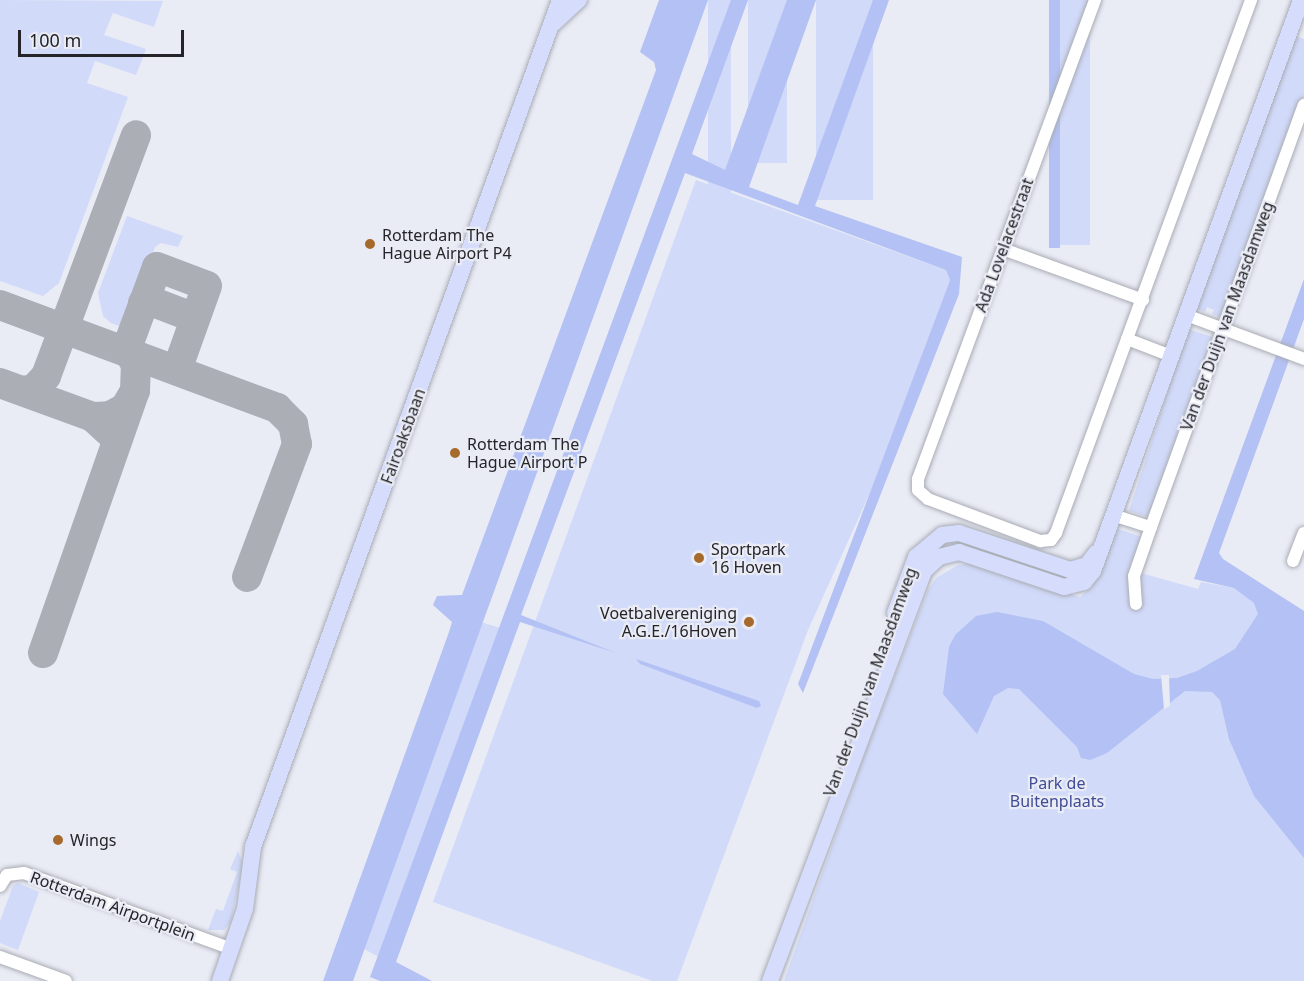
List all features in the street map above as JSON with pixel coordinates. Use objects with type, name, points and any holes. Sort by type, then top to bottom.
[{"type":"street","name":"Fairoaksbaan","points":[[232,949],[245,909],[253,847],[560,0]]},
{"type":"street","name":"Fairoaksbaan","points":[[552,26],[579,0]]},
{"type":"street","name":"Ada Lovelacestraat","points":[[1095,0],[918,479],[918,490],[928,499],[962,512],[1040,541],[1051,540],[1127,339]]},
{"type":"street","name":"Van der Duijn van Maasdamweg","points":[[770,981],[924,571],[939,557],[958,552],[1070,587],[1084,582],[1093,572],[1186,315],[1299,22],[1301,0]]},
{"type":"street","points":[[1171,356],[1127,339],[1143,300],[1247,1]]},
{"type":"street","name":"Van der Duijn van Maasdamweg","points":[[1136,604],[1134,576],[1304,105]]},
{"type":"street","points":[[1003,249],[1143,300]]},
{"type":"street","points":[[1186,315],[1300,358]]},
{"type":"street","points":[[1113,515],[1151,527]]},
{"type":"street","name":"Van der Duijn van Maasdamweg","points":[[759,981],[920,551],[942,535],[960,533],[1070,570],[1092,560],[1105,537]]},
{"type":"street","points":[[1293,561],[1304,533]]},
{"type":"street","name":"Rotterdam Airportplein","points":[[0,886],[8,875],[24,873],[232,949]]},
{"type":"street","points":[[220,981],[232,949]]},
{"type":"street","points":[[0,957],[66,981]]},
{"type":"green space","points":[[0,0],[163,1],[154,27],[113,13],[104,35],[146,49],[136,75],[95,61],[87,83],[128,97],[59,283],[43,296],[0,281]]},
{"type":"green space","points":[[708,0],[731,0],[731,654],[708,654]]},
{"type":"green space","points":[[748,0],[787,0],[787,163],[748,163]]},
{"type":"green space","points":[[816,0],[873,0],[873,200],[816,200]]},
{"type":"green space","points":[[1060,0],[1090,0],[1090,245],[1060,245]]},
{"type":"green space","points":[[1295,36],[1304,39],[1304,96],[1223,319],[1212,314],[1214,310],[1207,307],[1205,312],[1195,308]]},
{"type":"green space","name":"Sportpark 16 Hoven","points":[[696,180],[946,270],[950,280],[873,486],[808,630],[677,981],[652,981],[433,902]]},
{"type":"green space","points":[[127,216],[183,236],[178,247],[161,243],[155,247],[125,328],[111,323],[103,316],[98,293]]},
{"type":"green space","points":[[1188,329],[1215,338],[1156,519],[1129,511]]},
{"type":"green space","name":"Park de Buitenplaats","points":[[1115,528],[1142,537],[1130,570],[1198,589],[1201,582],[1234,588],[1304,630],[1304,981],[784,981],[866,750],[928,590],[936,578],[958,565],[971,564],[1012,573],[1080,597],[1093,585]]},
{"type":"green space","points":[[481,622],[500,628],[379,957],[364,949]]},
{"type":"green space","points":[[238,851],[243,864],[231,922],[224,930],[208,930],[216,909],[223,911],[237,872],[230,869]]},
{"type":"green space","points":[[18,883],[39,892],[18,950],[0,943],[0,921],[13,886]]},
{"type":"water","points":[[659,0],[708,0],[353,981],[323,981],[452,622],[433,605],[437,596],[462,595],[656,70],[654,62],[640,52]]},
{"type":"water","points":[[731,0],[748,0],[692,154],[725,170],[787,0],[816,0],[749,187],[798,205],[873,0],[889,0],[815,206],[962,257],[959,294],[803,693],[798,684],[950,280],[946,270],[685,173],[521,615],[616,653],[520,622],[396,962],[432,981],[380,981],[370,977]]},
{"type":"water","points":[[1049,0],[1060,0],[1060,248],[1049,248]]},
{"type":"water","points":[[1304,279],[1304,319],[1219,553],[1223,559],[1304,611],[1304,858],[1254,796],[1229,739],[1220,700],[1212,692],[1185,691],[1107,753],[1090,760],[1081,758],[1077,747],[1019,689],[1008,688],[994,696],[977,734],[943,694],[949,647],[955,635],[976,616],[997,612],[1043,621],[1134,674],[1153,679],[1177,678],[1197,671],[1235,649],[1258,614],[1254,603],[1234,588],[1194,579]]},
{"type":"water","points":[[636,659],[759,701],[761,706],[757,708],[640,664]]},
{"type":"pier","points":[[1161,675],[1169,675],[1170,706],[1164,709]]},
{"type":"taxiway","points":[[23,391],[34,389],[46,376],[136,135]]},
{"type":"taxiway","points":[[93,417],[110,416],[125,408],[135,391],[136,365],[127,348],[157,267],[207,286],[179,364],[180,371]]},
{"type":"taxiway","points":[[143,303],[148,300],[195,318]]},
{"type":"taxiway","points":[[0,305],[277,408],[293,424],[297,444],[247,577]]},
{"type":"taxiway","points":[[0,383],[93,417],[108,431]]},
{"type":"taxiway","points":[[43,653],[133,396]]},
{"type":"place","name":"Rotterdam The Hague Airport P4","points":[[370,244]]},
{"type":"place","name":"Rotterdam The Hague Airport P","points":[[455,453]]},
{"type":"place","name":"Sportpark 16 Hoven","points":[[699,558]]},
{"type":"place","name":"Voetbalvereniging A.G.E./16Hoven","points":[[749,622]]},
{"type":"place","name":"Wings","points":[[58,840]]}]
